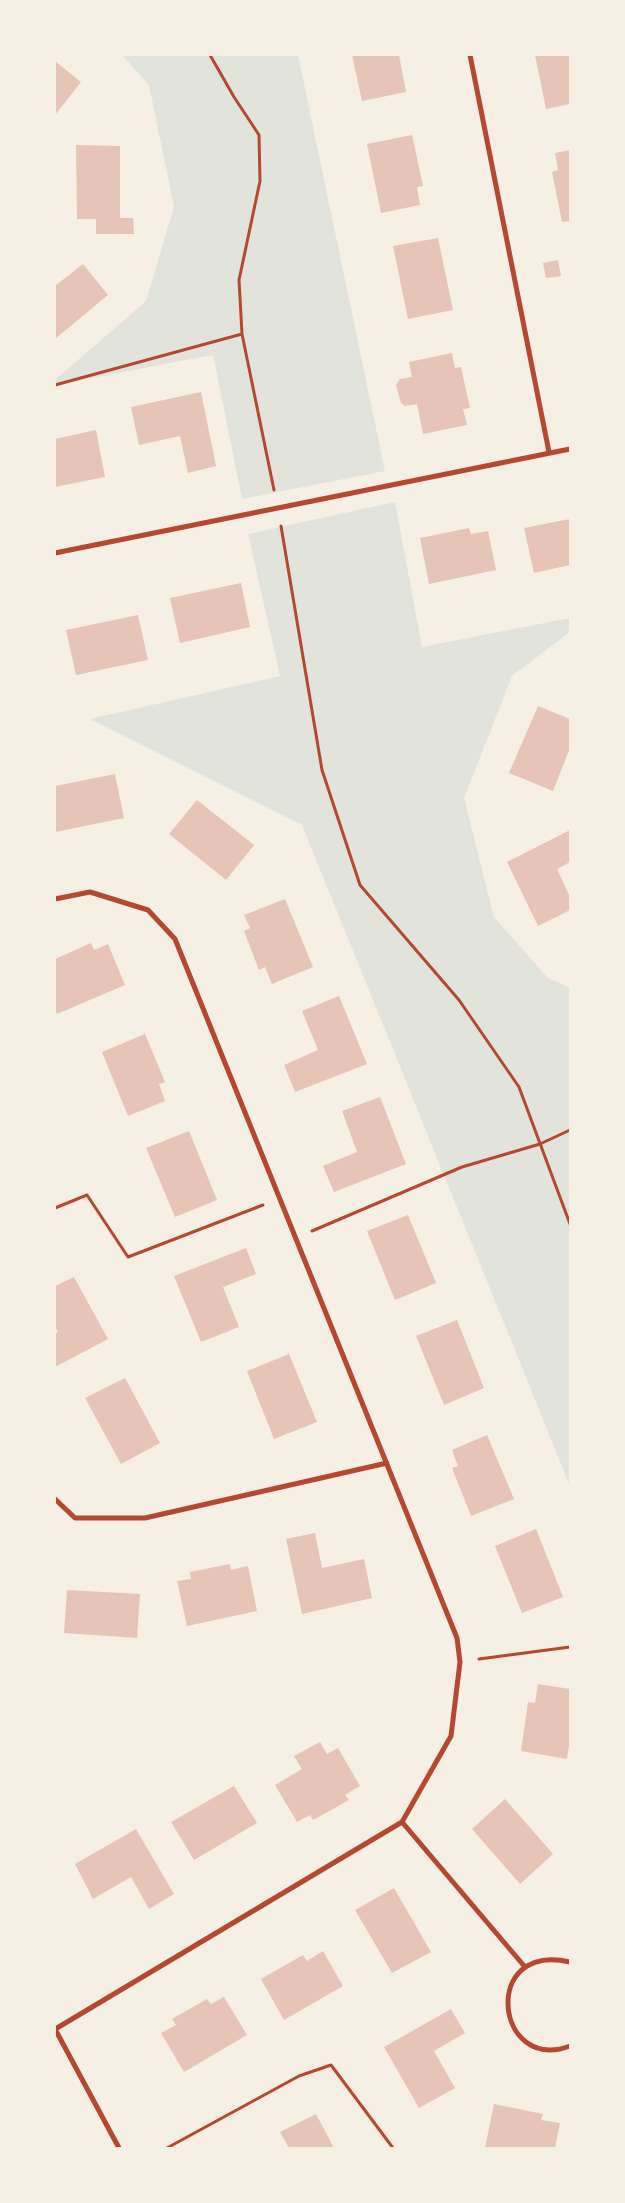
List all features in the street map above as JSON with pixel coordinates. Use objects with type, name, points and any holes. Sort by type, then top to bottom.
[{"type":"street","points":[[470,55],[549,452]]},
{"type":"street","points":[[55,553],[570,449]]},
{"type":"street","points":[[55,899],[90,892],[148,910],[175,940],[458,1638],[460,1662],[451,1736],[402,1822],[56,2029],[119,2148]]},
{"type":"street","points":[[55,1499],[75,1518],[145,1518],[387,1463]]},
{"type":"street","points":[[402,1822],[525,1967]]},
{"type":"street","points":[[570,1962],[555,1958],[539,1960],[525,1967],[515,1977],[509,1990],[506,2005],[509,2019],[516,2032],[527,2042],[540,2048],[554,2050],[570,2046]]},
{"type":"path","points":[[210,55],[259,135],[260,181],[239,280],[242,334],[278,508],[322,770],[360,884],[460,1000],[519,1087],[570,1224]]},
{"type":"path","points":[[55,385],[242,334]]},
{"type":"path","points":[[296,1238],[462,1167],[540,1144],[570,1130]]},
{"type":"path","points":[[55,1208],[87,1195],[128,1257],[280,1198]]},
{"type":"path","points":[[460,1662],[570,1647]]},
{"type":"path","points":[[167,2148],[299,2076],[331,2065],[393,2148]]},
{"type":"shaded area","points":[[122,55],[298,55],[385,471],[242,499],[213,355],[55,385],[55,380],[146,301],[174,207],[149,85]]},
{"type":"shaded area","points":[[395,502],[422,647],[570,618],[570,632],[512,676],[464,798],[494,917],[548,978],[570,988],[570,1486],[302,825],[90,719],[280,676],[248,534]]},
{"type":"building","points":[[352,55],[399,55],[406,92],[362,101]]},
{"type":"building","points":[[535,55],[570,55],[570,104],[546,109]]},
{"type":"building","points":[[55,61],[81,82],[55,115]]},
{"type":"building","points":[[412,135],[423,186],[417,187],[420,205],[381,213],[367,144]]},
{"type":"building","points":[[76,145],[120,146],[120,218],[133,218],[134,234],[96,234],[96,219],[77,219]]},
{"type":"building","points":[[570,150],[570,221],[562,222],[552,172],[558,170],[555,153]]},
{"type":"building","points":[[438,238],[453,310],[408,319],[393,246]]},
{"type":"building","points":[[558,260],[561,276],[546,278],[543,263]]},
{"type":"building","points":[[83,264],[108,295],[55,339],[55,286]]},
{"type":"building","points":[[452,353],[455,368],[461,367],[470,408],[463,409],[467,425],[423,434],[417,404],[405,406],[401,403],[396,385],[400,379],[412,377],[409,362]]},
{"type":"building","points":[[201,392],[216,466],[188,473],[180,436],[139,445],[131,407]]},
{"type":"building","points":[[96,430],[105,477],[55,487],[55,439]]},
{"type":"building","points":[[570,519],[570,565],[534,573],[524,528]]},
{"type":"building","points":[[469,528],[471,534],[488,531],[496,570],[429,584],[420,538]]},
{"type":"building","points":[[241,583],[250,627],[180,643],[170,598]]},
{"type":"building","points":[[138,615],[148,660],[76,675],[66,630]]},
{"type":"building","points":[[538,706],[570,719],[570,748],[553,791],[509,773]]},
{"type":"building","points":[[115,774],[124,818],[55,832],[55,786]]},
{"type":"building","points":[[197,800],[254,845],[226,880],[169,834]]},
{"type":"building","points":[[570,830],[570,862],[557,869],[570,897],[570,910],[538,926],[507,862]]},
{"type":"building","points":[[285,899],[313,967],[272,984],[265,967],[259,970],[244,931],[250,928],[244,915]]},
{"type":"building","points":[[91,943],[94,950],[108,944],[125,985],[57,1014],[55,1009],[55,959]]},
{"type":"building","points":[[339,996],[367,1064],[295,1092],[284,1065],[318,1050],[302,1011]]},
{"type":"building","points":[[145,1034],[165,1082],[159,1084],[165,1101],[128,1116],[102,1052]]},
{"type":"building","points":[[380,1097],[406,1164],[334,1192],[323,1166],[357,1152],[342,1111]]},
{"type":"building","points":[[189,1131],[217,1200],[175,1217],[146,1148]]},
{"type":"building","points":[[408,1215],[436,1283],[395,1300],[367,1231]]},
{"type":"building","points":[[246,1248],[256,1274],[223,1287],[239,1327],[201,1342],[174,1276]]},
{"type":"building","points":[[74,1277],[108,1339],[55,1367],[55,1334],[58,1332],[55,1326],[55,1286]]},
{"type":"building","points":[[457,1320],[484,1388],[444,1405],[416,1336]]},
{"type":"building","points":[[289,1354],[317,1422],[274,1439],[247,1371]]},
{"type":"building","points":[[125,1378],[160,1443],[121,1464],[85,1398]]},
{"type":"building","points":[[487,1435],[514,1499],[471,1516],[452,1468],[458,1466],[452,1450]]},
{"type":"building","points":[[536,1529],[563,1597],[522,1613],[495,1546]]},
{"type":"building","points":[[315,1533],[322,1568],[364,1559],[372,1598],[302,1614],[286,1539]]},
{"type":"building","points":[[230,1564],[231,1570],[248,1566],[257,1611],[187,1626],[177,1581],[191,1579],[190,1572]]},
{"type":"building","points":[[67,1590],[140,1594],[137,1638],[64,1633]]},
{"type":"building","points":[[538,1684],[570,1689],[570,1738],[567,1759],[521,1751],[528,1702],[535,1703]]},
{"type":"building","points":[[320,1742],[327,1754],[338,1748],[360,1786],[345,1795],[349,1800],[313,1820],[310,1815],[297,1822],[275,1785],[302,1769],[294,1756]]},
{"type":"building","points":[[234,1786],[257,1823],[194,1860],[171,1822]]},
{"type":"building","points":[[505,1799],[553,1854],[520,1884],[472,1829]]},
{"type":"building","points":[[136,1829],[174,1894],[149,1909],[131,1877],[93,1899],[75,1864]]},
{"type":"building","points":[[394,1888],[431,1952],[392,1973],[355,1910]]},
{"type":"building","points":[[323,1951],[343,1986],[284,2020],[261,1979],[303,1955],[307,1961]]},
{"type":"building","points":[[224,1997],[247,2035],[184,2072],[161,2033],[176,2025],[172,2019],[207,1999],[211,2004]]},
{"type":"building","points":[[451,2009],[465,2033],[434,2051],[455,2088],[419,2108],[384,2047]]},
{"type":"building","points":[[494,2104],[543,2114],[541,2120],[560,2123],[555,2148],[485,2148]]},
{"type":"building","points":[[316,2114],[334,2148],[289,2148],[280,2132]]}]
